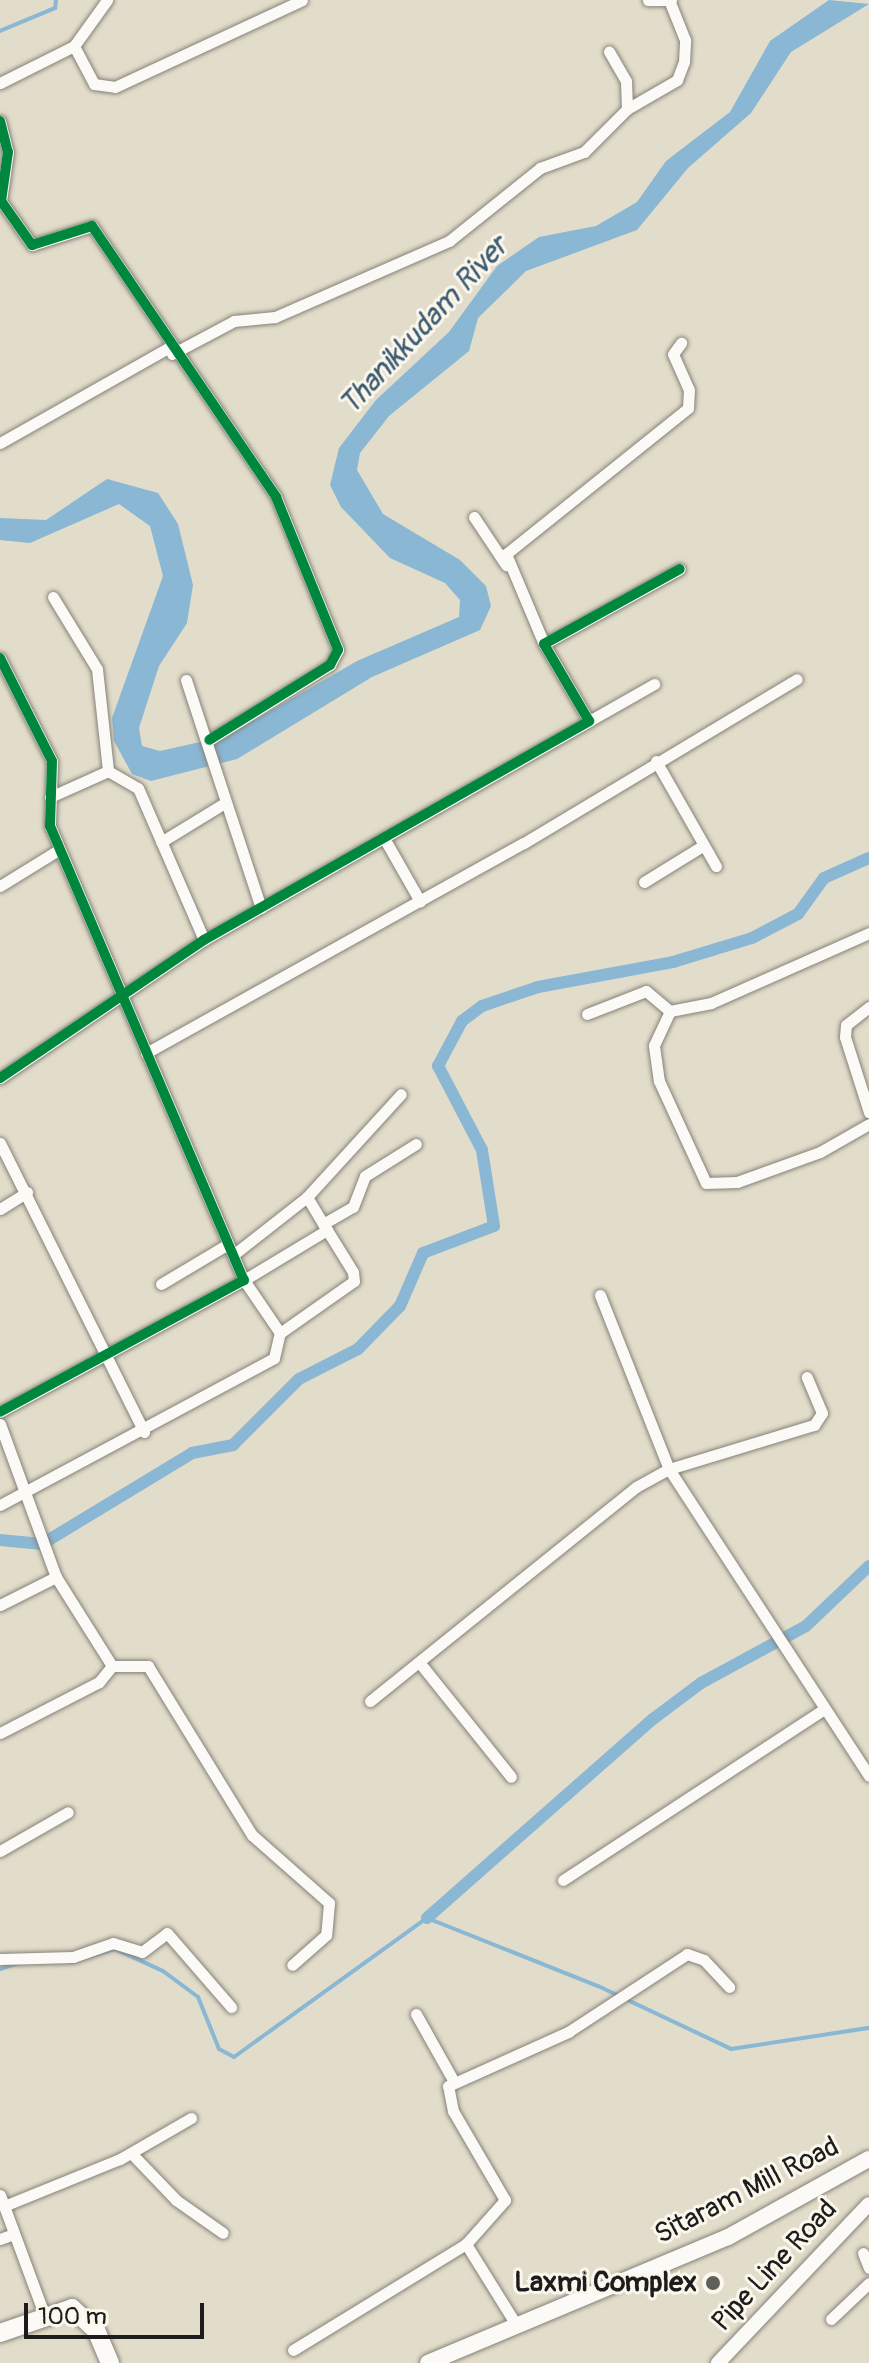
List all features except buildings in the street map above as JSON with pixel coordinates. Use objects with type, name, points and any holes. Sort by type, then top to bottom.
[{"type":"main road","name":"Sitaram Mill Road","points":[[428,2363],[728,2237],[869,2159]]},
{"type":"main road","points":[[0,2333],[44,2314],[72,2308],[85,2315],[110,2363]]},
{"type":"street","points":[[0,83],[74,46],[107,0]]},
{"type":"street","points":[[74,46],[103,90],[302,0]]},
{"type":"street","points":[[0,443],[170,351],[234,321],[275,317],[449,241],[540,168],[584,152],[627,109],[677,80],[684,62],[685,40],[670,0],[648,0]]},
{"type":"street","points":[[609,51],[626,81],[627,109]]},
{"type":"street","points":[[0,121],[8,152],[1,201],[32,245],[92,226],[170,351],[276,497],[338,650],[330,665],[209,740]]},
{"type":"street","points":[[508,569],[506,554],[515,542],[688,408],[689,390],[673,354],[681,343]]},
{"type":"street","points":[[474,517],[508,569],[544,644],[589,721]]},
{"type":"street","points":[[544,644],[680,569]]},
{"type":"street","points":[[53,597],[97,669],[108,771]]},
{"type":"street","points":[[0,658],[52,761],[46,812],[60,849],[244,1280],[280,1333]]},
{"type":"street","points":[[146,1053],[420,901],[797,679]]},
{"type":"street","points":[[186,680],[223,777],[223,804],[261,908]]},
{"type":"street","points":[[0,1078],[120,992],[204,940],[654,684]]},
{"type":"street","points":[[656,761],[716,866]]},
{"type":"street","points":[[50,797],[108,771]]},
{"type":"street","points":[[108,771],[138,788],[204,940]]},
{"type":"street","points":[[161,842],[223,804]]},
{"type":"street","points":[[384,838],[420,901]]},
{"type":"street","points":[[644,882],[704,845]]},
{"type":"street","points":[[0,886],[60,849]]},
{"type":"street","points":[[670,1011],[711,1003],[869,933]]},
{"type":"street","points":[[587,1014],[646,991],[670,1011]]},
{"type":"street","points":[[869,1007],[855,1013],[845,1037],[869,1112]]},
{"type":"street","points":[[670,1011],[654,1046],[659,1081],[706,1183],[764,1172],[869,1124]]},
{"type":"street","points":[[161,1284],[231,1250],[307,1197],[401,1094]]},
{"type":"street","points":[[0,1143],[27,1192],[104,1358],[144,1432]]},
{"type":"street","points":[[0,1412],[244,1280],[353,1207],[365,1176],[416,1144]]},
{"type":"street","points":[[0,1209],[27,1192]]},
{"type":"street","points":[[0,1505],[144,1432],[274,1358],[280,1333],[354,1281],[307,1197]]},
{"type":"street","points":[[600,1295],[669,1469],[823,1710],[868,1772]]},
{"type":"street","points":[[370,1701],[599,1512],[669,1469],[814,1425],[822,1413],[807,1377]]},
{"type":"street","points":[[0,1424],[56,1577],[112,1666]]},
{"type":"street","points":[[0,1605],[56,1577]]},
{"type":"street","points":[[419,1662],[511,1777]]},
{"type":"street","points":[[0,1733],[99,1682],[112,1666]]},
{"type":"street","points":[[112,1666],[148,1666],[252,1835],[329,1903],[326,1935],[292,1965]]},
{"type":"street","points":[[563,1880],[823,1710]]},
{"type":"street","points":[[0,1851],[68,1812]]},
{"type":"street","points":[[0,1959],[73,1957],[113,1943],[142,1952],[167,1933],[231,2007]]},
{"type":"street","points":[[453,2080],[550,2041],[625,1989],[687,1954],[704,1960],[729,1987]]},
{"type":"street","points":[[293,2350],[466,2244],[505,2200],[449,2100],[453,2080],[416,2014]]},
{"type":"street","points":[[44,2314],[2,2200],[131,2153],[191,2118]]},
{"type":"street","points":[[131,2153],[176,2200],[223,2233]]},
{"type":"street","name":"Pipe Line Road","points":[[718,2363],[869,2204]]},
{"type":"street","points":[[0,2239],[14,2234]]},
{"type":"street","points":[[466,2244],[517,2326]]},
{"type":"street","points":[[863,2253],[869,2268]]},
{"type":"street","points":[[831,2319],[869,2283]]},
{"type":"water","points":[[829,0],[869,4],[791,52],[751,113],[688,168],[637,230],[526,271],[478,318],[469,351],[389,416],[360,453],[357,470],[383,514],[460,560],[486,586],[491,606],[480,630],[372,677],[237,759],[151,781],[132,774],[114,741],[112,718],[163,576],[150,526],[119,504],[30,543],[0,540],[0,518],[46,520],[107,479],[158,493],[178,524],[193,585],[187,623],[159,666],[139,728],[142,746],[160,751],[227,736],[357,661],[459,617],[460,600],[445,583],[390,558],[341,507],[330,485],[339,448],[376,400],[449,332],[497,266],[539,237],[596,226],[637,202],[666,161],[730,112],[770,41]]},
{"type":"waterway","points":[[0,31],[55,8],[56,0]]},
{"type":"waterway","points":[[0,1540],[42,1544],[192,1453],[233,1445],[299,1379],[358,1349],[400,1306],[423,1253],[494,1226],[482,1150],[438,1066],[462,1021],[482,1006],[538,987],[673,962],[752,938],[798,914],[824,878],[869,858]]},
{"type":"waterway","points":[[427,1918],[653,1719],[701,1683],[806,1626],[869,1566]]},
{"type":"waterway","points":[[71,1962],[115,1949],[163,1971],[198,1997],[219,2049],[234,2057],[427,1918],[598,1986],[731,2049],[869,2028]]},
{"type":"waterway","points":[[0,1969],[19,1963]]},
{"type":"cycle path","points":[[0,121],[8,152],[1,201],[32,245],[92,226],[276,497],[338,650],[330,665],[209,740]]},
{"type":"cycle path","points":[[0,1078],[204,940],[589,721],[544,644],[680,569]]},
{"type":"cycle path","points":[[0,658],[52,761],[50,826],[244,1280],[0,1412]]},
{"type":"place","name":"Laxmi Complex","points":[[713,2283]]},
{"type":"water label","name":"Thanikkudam River","points":[[424,326]]}]
